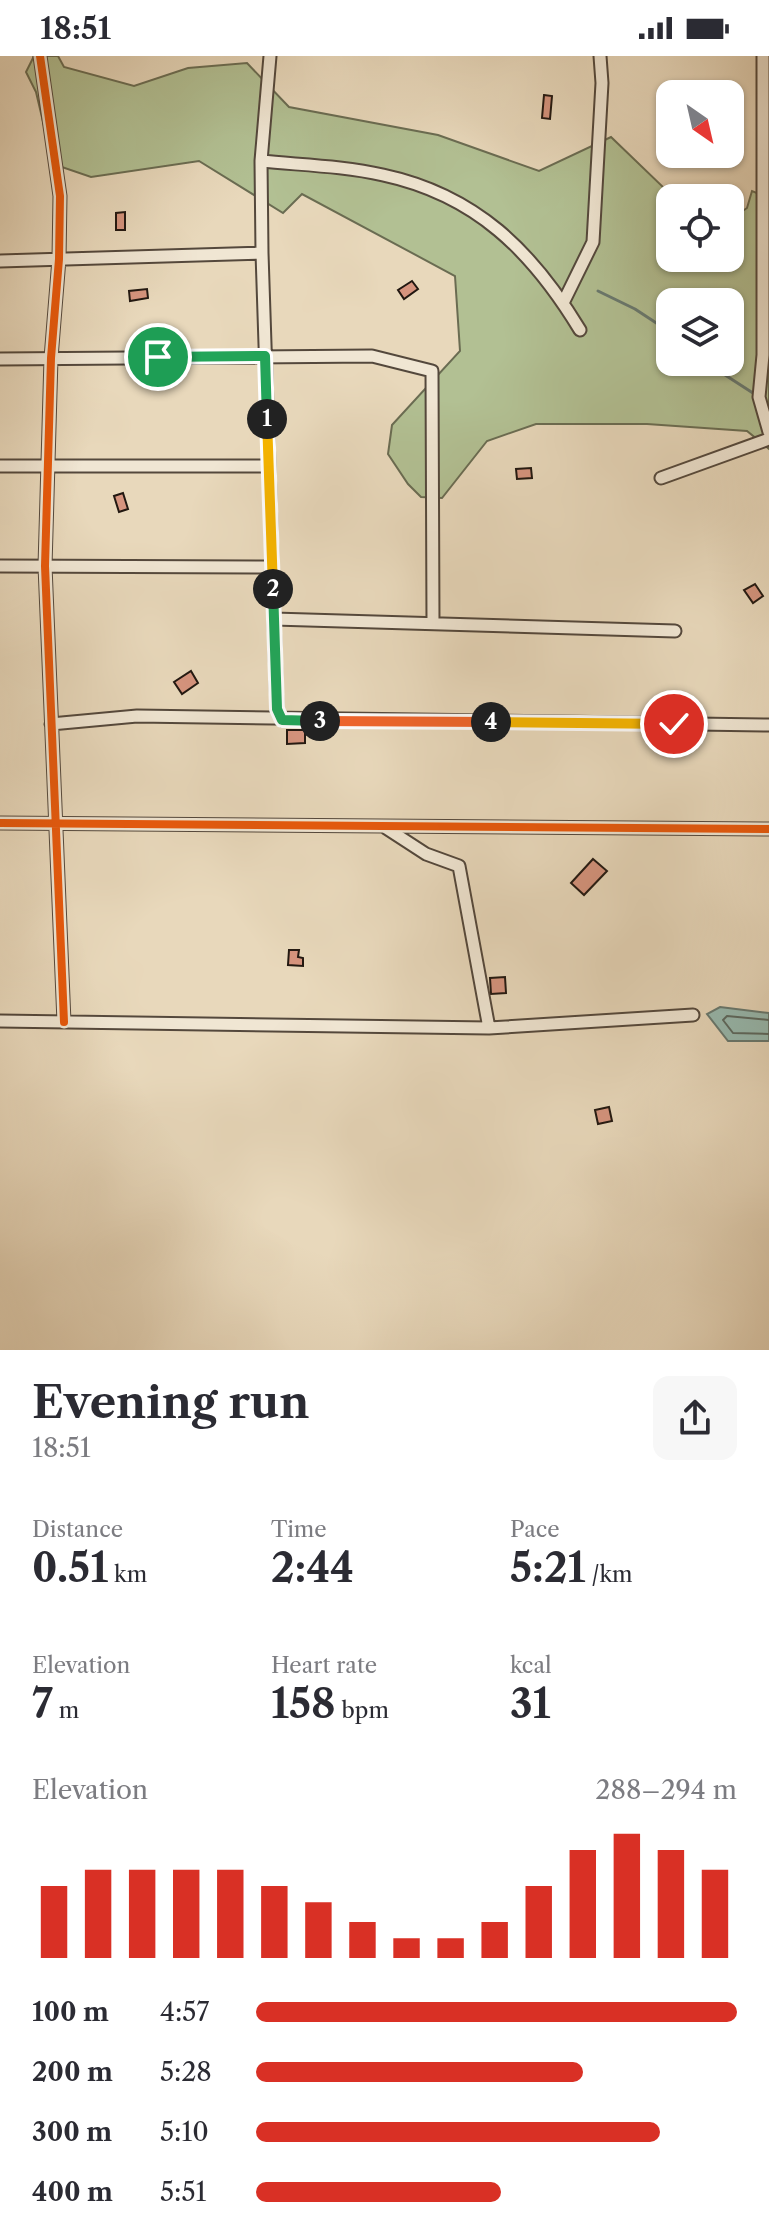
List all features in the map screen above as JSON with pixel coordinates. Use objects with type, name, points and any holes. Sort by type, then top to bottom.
[{"type":"street","points":[[40,56],[60,196],[59,259],[51,358],[45,566],[64,1022]]},
{"type":"street","points":[[270,56],[261,161],[262,253],[277,709],[282,720]]},
{"type":"street","points":[[563,303],[593,242],[602,83],[600,56]]},
{"type":"street","points":[[763,56],[763,355],[759,397],[769,432]]},
{"type":"street","points":[[261,161],[383,175],[453,198],[484,217],[546,278],[580,330]]},
{"type":"street","points":[[0,261],[262,253]]},
{"type":"street","points":[[0,359],[372,356],[432,371],[433,623]]},
{"type":"street","points":[[661,478],[769,439]]},
{"type":"street","points":[[0,466],[269,466]]},
{"type":"street","points":[[0,566],[272,567]]},
{"type":"street","points":[[274,619],[675,631]]},
{"type":"street","points":[[51,724],[137,716],[769,725]]},
{"type":"street","points":[[0,823],[769,829]]},
{"type":"street","points":[[386,827],[426,854],[459,866],[489,1028]]},
{"type":"street","points":[[0,1021],[489,1028],[693,1015]]},
{"type":"green space","points":[[34,56],[58,56],[64,67],[134,86],[188,68],[247,63],[289,107],[438,135],[539,171],[611,137],[660,184],[656,184],[656,272],[744,272],[744,210],[752,191],[769,198],[769,449],[747,431],[647,424],[536,424],[487,441],[442,498],[421,497],[388,454],[392,425],[460,351],[455,276],[302,194],[283,213],[199,161],[91,177],[53,164],[36,92],[26,72]]},
{"type":"water","points":[[720,1007],[769,1013],[769,1041],[728,1041],[707,1014]]},
{"type":"building","points":[[544,95],[552,96],[550,119],[542,118]]},
{"type":"building","points":[[125,212],[125,230],[116,230],[116,213]]},
{"type":"building","points":[[412,281],[418,289],[404,299],[398,290]]},
{"type":"building","points":[[147,289],[148,298],[130,301],[129,291]]},
{"type":"building","points":[[531,468],[532,478],[517,479],[516,469]]},
{"type":"building","points":[[123,493],[128,509],[119,512],[114,496]]},
{"type":"building","points":[[755,584],[763,596],[753,603],[744,590]]},
{"type":"building","points":[[191,671],[198,683],[182,694],[174,682]]},
{"type":"building","points":[[287,730],[305,730],[305,743],[287,744]]},
{"type":"building","points":[[593,859],[607,871],[584,895],[571,883]]},
{"type":"building","points":[[289,950],[299,950],[298,957],[303,958],[303,966],[288,965]]},
{"type":"building","points":[[505,977],[506,993],[491,994],[490,978]]},
{"type":"building","points":[[609,1107],[612,1121],[598,1124],[595,1110]]},
{"type":"waterway","points":[[598,291],[656,323]]},
{"type":"waterway","points":[[727,376],[756,395]]},
{"type":"cycle path","points":[[40,56],[60,196],[59,259],[51,358],[45,566],[64,1022]]},
{"type":"cycle path","points":[[0,823],[769,829]]},
{"type":"route","points":[[158,357],[265,356],[277,709],[282,720],[674,724]]}]
